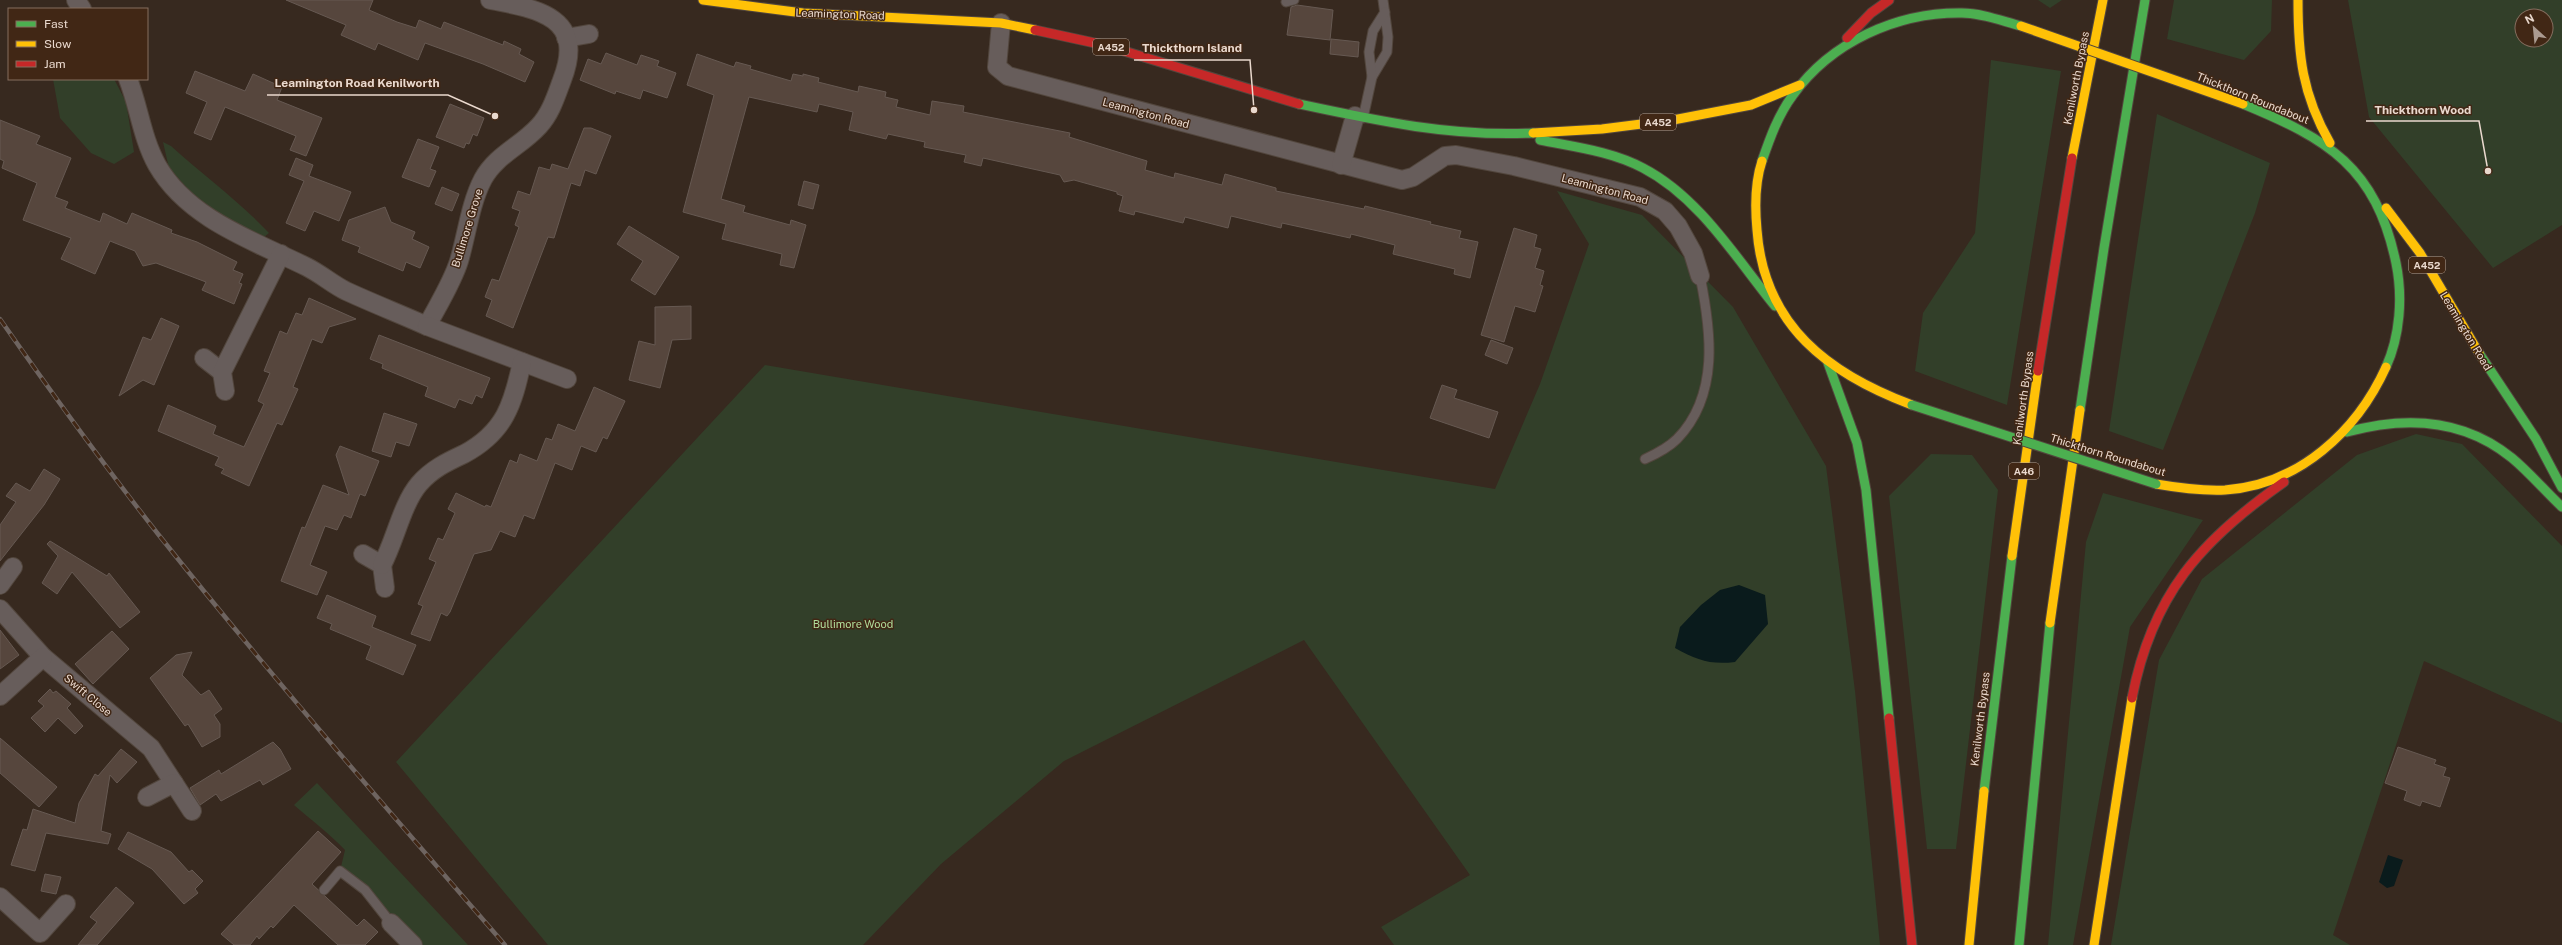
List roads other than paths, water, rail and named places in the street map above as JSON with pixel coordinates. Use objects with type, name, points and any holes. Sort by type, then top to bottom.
[{"type":"main road","name":"Leamington Road","points":[[703,0],[782,11],[1001,23],[1104,46],[1299,104],[1359,117],[1438,130],[1511,134],[1602,129],[1701,115],[1751,105],[1800,85]]},
{"type":"main road","points":[[1836,49],[1871,13],[1889,0]]},
{"type":"main road","name":"Kenilworth Bypass","points":[[1969,945],[1985,774],[2015,532],[2059,229],[2104,0]]},
{"type":"main road","points":[[2019,945],[2052,613],[2104,248],[2145,0]]},
{"type":"main road","points":[[2298,0],[2300,75],[2317,122],[2335,151]]},
{"type":"main road","name":"Thickthorn Roundabout","points":[[1944,14],[1981,15],[2021,26],[2243,104],[2308,132],[2335,151],[2362,179],[2377,202],[2399,264],[2402,307],[2397,334],[2382,378],[2366,408],[2347,432],[2318,456],[2274,478],[2249,486],[2222,490],[2188,489],[2156,484],[1912,405],[1866,387],[1845,375],[1828,362],[1787,321],[1766,274],[1757,240],[1757,187],[1763,154],[1770,136],[1800,85],[1836,49],[1887,25],[1921,16],[1944,14]]},
{"type":"main road","name":"Leamington Road","points":[[1511,134],[1610,156],[1642,167],[1667,182],[1691,205],[1787,321]]},
{"type":"main road","name":"Leamington Road","points":[[2362,179],[2402,228],[2420,253],[2482,359],[2536,439],[2562,488]]},
{"type":"main road","points":[[1828,362],[1857,443],[1866,490],[1912,945]]},
{"type":"main road","points":[[2347,432],[2381,422],[2417,420],[2459,428],[2505,453],[2562,507]]},
{"type":"main road","points":[[2094,945],[2131,698],[2142,651],[2154,621],[2186,568],[2221,529],[2318,456]]},
{"type":"street","name":"Bullimore Grove","points":[[427,326],[458,263],[475,198],[486,173],[496,159],[534,131],[554,103],[567,66],[569,55],[566,38],[564,30],[557,22],[547,15],[490,0]]},
{"type":"street","name":"Leamington Road","points":[[1001,23],[996,61],[997,67],[1008,76],[1341,165],[1408,180],[1445,156],[1456,155],[1514,166],[1640,197],[1665,211],[1678,226],[1692,253],[1700,276]]},
{"type":"street","points":[[566,38],[589,34]]},
{"type":"street","points":[[128,80],[138,105],[145,140],[157,165],[175,190],[200,212],[314,271],[345,290],[427,326],[567,379]]},
{"type":"street","points":[[1341,165],[1359,117]]},
{"type":"street","points":[[225,391],[222,372],[281,254]]},
{"type":"street","points":[[204,358],[222,372]]},
{"type":"street","points":[[385,588],[382,565],[418,486],[432,472],[485,441],[502,424],[514,398],[522,362]]},
{"type":"street","points":[[363,554],[382,565]]},
{"type":"street","points":[[0,585],[13,567]]},
{"type":"street","name":"Swift Close","points":[[0,609],[43,657],[151,748],[192,811]]},
{"type":"street","points":[[0,696],[43,657]]},
{"type":"street","points":[[147,797],[174,783]]},
{"type":"street","points":[[0,897],[36,939],[66,904]]},
{"type":"street","points":[[391,923],[413,945]]},
{"type":"lane","points":[[1359,117],[1372,77],[1387,52],[1388,37],[1383,0]]},
{"type":"lane","points":[[1372,77],[1369,52],[1372,38],[1385,12]]},
{"type":"lane","name":"Leamington Road","points":[[1646,459],[1676,440],[1689,424],[1703,392],[1711,342],[1700,276]]},
{"type":"lane","points":[[324,890],[340,871],[365,890],[391,923]]},
{"type":"railway","points":[[0,319],[97,454],[200,587],[330,742],[505,945]]},
{"type":"place","name":"Thickthorn Island","points":[[1254,110]]},
{"type":"place","name":"Leamington Road Kenilworth","points":[[495,116]]},
{"type":"place","name":"Thickthorn Wood","points":[[2488,171]]},
{"type":"park label","name":"Bullimore Wood","points":[[853,624]]}]
